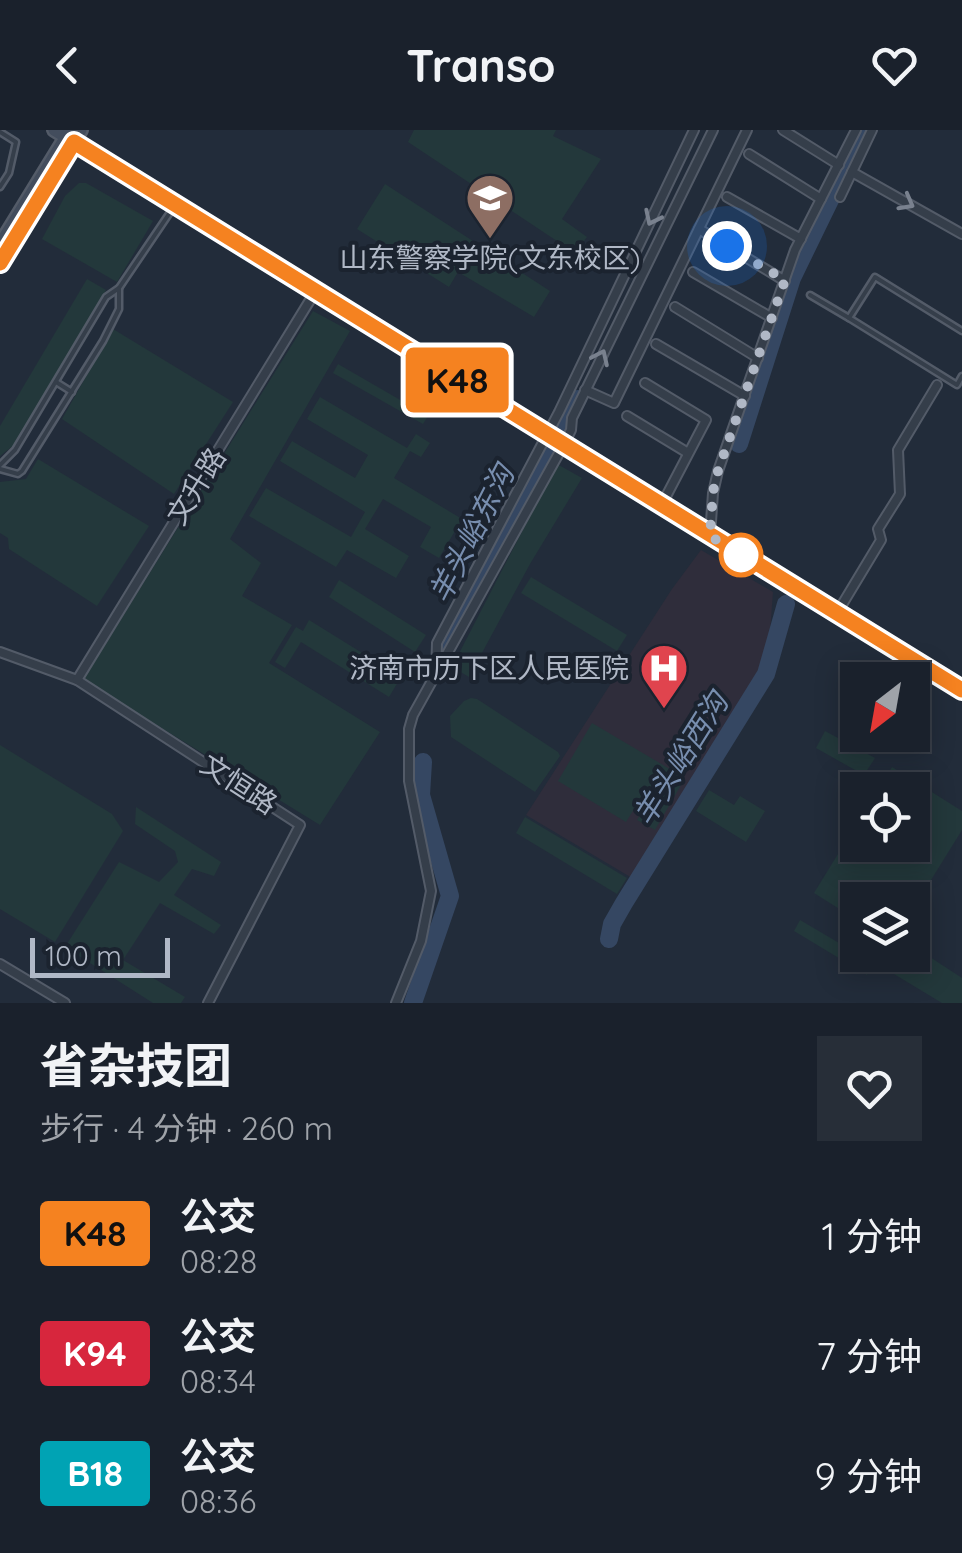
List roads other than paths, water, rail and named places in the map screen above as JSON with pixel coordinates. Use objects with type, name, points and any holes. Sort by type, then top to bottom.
[{"type":"main road","points":[[0,244],[66,135],[81,130]]},
{"type":"main road","points":[[66,135],[962,690]]},
{"type":"main road","points":[[0,263],[66,135]]},
{"type":"street","points":[[436,676],[437,642],[547,436],[694,130]]},
{"type":"street","points":[[396,1003],[421,941],[431,890],[412,807],[409,729],[413,715],[563,446],[585,390],[713,130]]},
{"type":"street","points":[[585,390],[614,402],[747,130]]},
{"type":"street","points":[[783,130],[838,165]]},
{"type":"street","points":[[710,536],[718,471],[785,280],[801,239],[856,130]]},
{"type":"street","points":[[840,198],[872,130]]},
{"type":"street","points":[[749,154],[821,199]]},
{"type":"street","points":[[852,172],[962,234]]},
{"type":"street","points":[[727,197],[801,239]]},
{"type":"street","points":[[699,229],[785,280]]},
{"type":"street","points":[[693,272],[772,318]]},
{"type":"street","name":"文升路","points":[[77,680],[315,292]]},
{"type":"street","points":[[674,307],[758,358]]},
{"type":"street","points":[[656,344],[744,396]]},
{"type":"street","points":[[836,614],[881,540],[878,529],[900,494],[898,450],[940,380]]},
{"type":"street","points":[[645,383],[706,420],[660,506]]},
{"type":"street","points":[[627,416],[688,453]]},
{"type":"street","name":"文恒路","points":[[0,652],[77,680],[300,824],[208,1003]]},
{"type":"street","points":[[0,964],[65,1003]]},
{"type":"lane","points":[[0,132],[16,142],[10,173],[0,187]]},
{"type":"lane","points":[[119,288],[120,309],[22,471],[18,474],[0,467],[15,450],[106,298],[119,288],[176,204]]},
{"type":"lane","points":[[849,318],[876,277],[962,330]]},
{"type":"lane","points":[[810,294],[940,380],[957,384],[962,376]]},
{"type":"lane","points":[[56,382],[72,392]]},
{"type":"waterway","name":"羊头峪西沟","points":[[739,444],[792,278],[864,130]]},
{"type":"waterway","name":"羊头峪东沟","points":[[446,643],[578,399]]},
{"type":"waterway","name":"羊头峪西沟","points":[[609,939],[624,903],[766,674],[786,604]]},
{"type":"waterway","name":"羊头峪东沟","points":[[413,1003],[450,896],[421,795],[423,762]]},
{"type":"place","name":"山东警察学院(文东校区)","points":[[490,240]]},
{"type":"place","name":"济南市历下区人民医院","points":[[664,710]]}]
